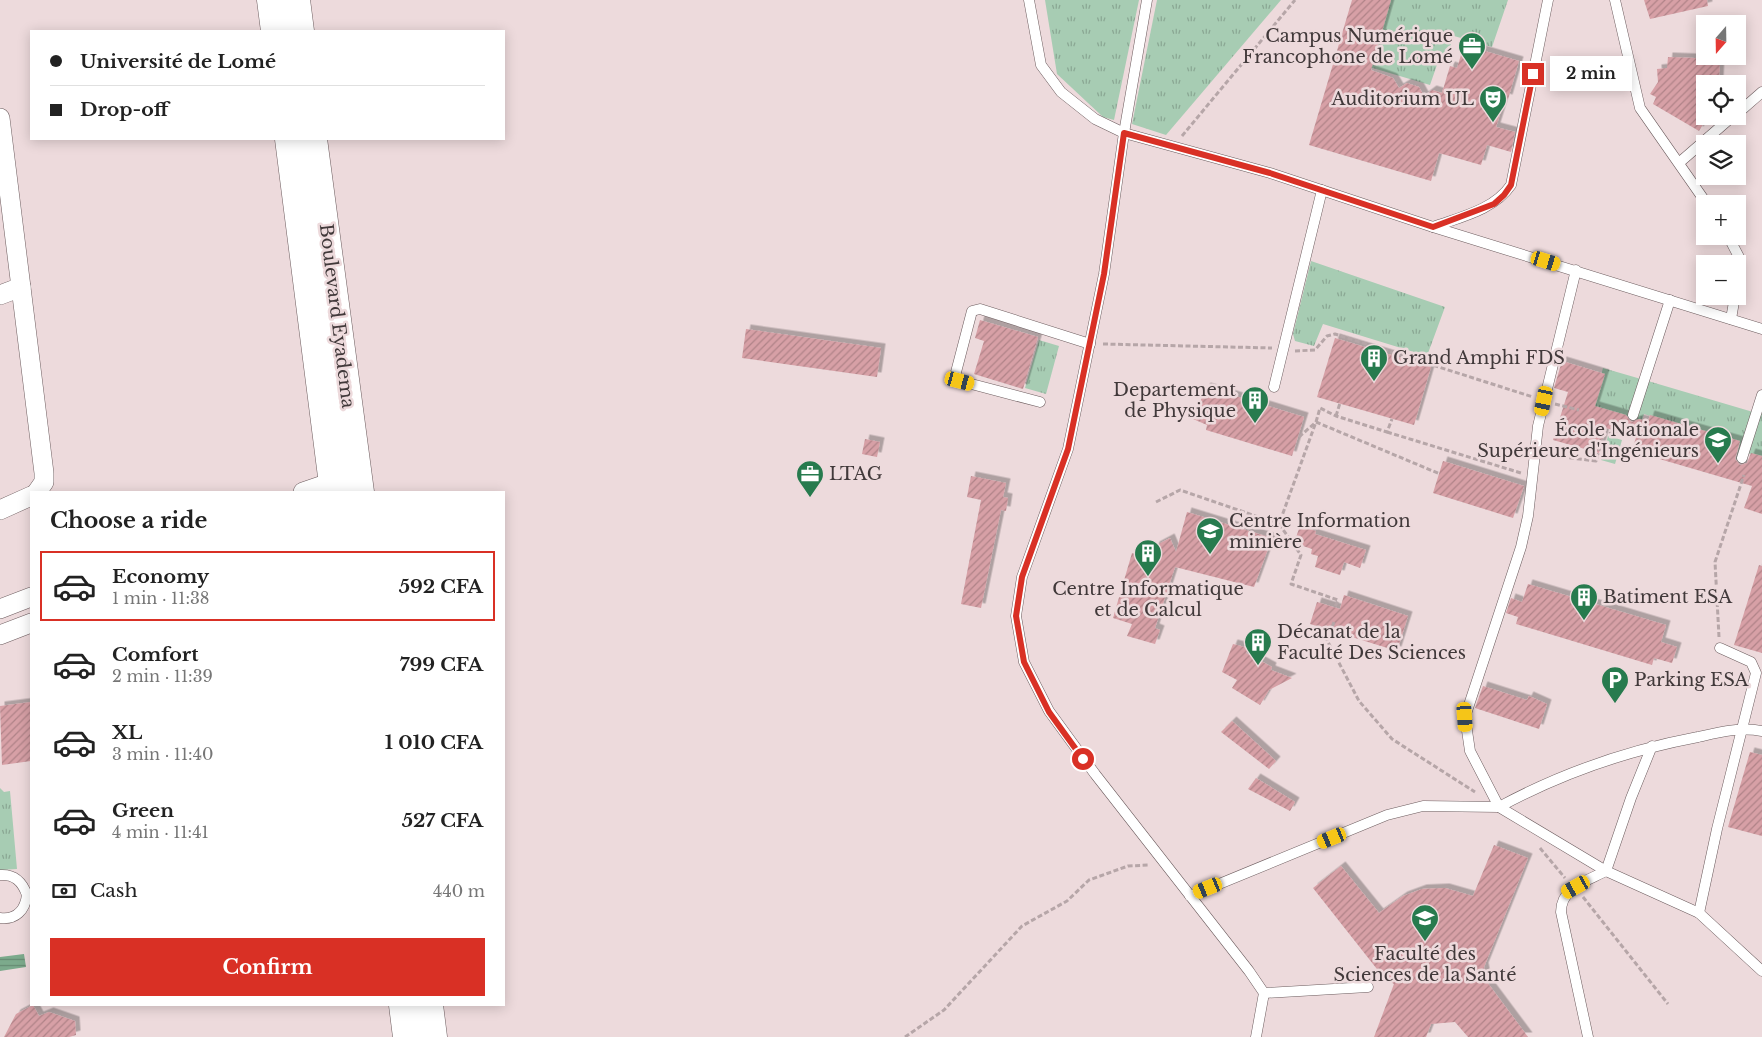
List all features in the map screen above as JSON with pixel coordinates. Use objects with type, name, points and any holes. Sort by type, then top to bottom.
[{"type":"highway","points":[[271,0],[275,30]]},
{"type":"highway","points":[[296,0],[300,30]]},
{"type":"highway","points":[[289,140],[346,485]]},
{"type":"highway","name":"Boulevard Eyadema","points":[[314,140],[346,485]]},
{"type":"highway","points":[[403,1006],[407,1037]]},
{"type":"highway","points":[[429,1006],[433,1037]]},
{"type":"street","points":[[0,118],[2,149],[44,473],[44,482],[38,491]]},
{"type":"street","points":[[0,295],[21,287]]},
{"type":"street","points":[[309,491],[346,485]]},
{"type":"street","points":[[0,510],[30,496]]},
{"type":"street","points":[[0,609],[30,597]]},
{"type":"street","points":[[0,635],[30,624]]},
{"type":"lane","points":[[1029,0],[1041,65],[1061,92],[1096,120],[1124,133],[1322,190],[1433,227],[1762,329]]},
{"type":"lane","points":[[1147,0],[1124,133],[1104,274],[1068,449],[1022,577],[1016,616],[1024,662],[1049,712],[1094,774],[1249,971],[1264,993],[1256,1037]]},
{"type":"lane","points":[[1433,227],[1494,204],[1511,185],[1548,0]]},
{"type":"lane","points":[[1615,0],[1640,108],[1680,162],[1701,195]]},
{"type":"lane","points":[[1746,106],[1762,92]]},
{"type":"lane","points":[[1680,162],[1723,125]]},
{"type":"lane","points":[[1274,387],[1322,190]]},
{"type":"lane","points":[[1576,270],[1544,401],[1528,516],[1521,547],[1465,717],[1470,751],[1499,807],[1606,870],[1699,914],[1762,971]]},
{"type":"lane","points":[[1634,415],[1670,300]]},
{"type":"lane","points":[[1731,319],[1733,305]]},
{"type":"lane","points":[[1040,402],[960,381],[956,376],[955,370],[972,311],[980,308],[1090,344]]},
{"type":"lane","points":[[1742,458],[1762,395]]},
{"type":"lane","points":[[1699,914],[1717,829],[1756,673],[1750,662],[1720,648]]},
{"type":"lane","points":[[1190,896],[1387,815],[1423,806],[1499,807],[1536,787],[1652,746],[1743,728],[1762,730]]},
{"type":"lane","points":[[1588,1037],[1561,912],[1561,901],[1566,892],[1606,870],[1631,798],[1652,746]]},
{"type":"lane","points":[[0,875],[11,876],[18,880],[27,895],[22,911],[15,916],[0,918]]},
{"type":"lane","points":[[1264,993],[1368,987]]},
{"type":"path","points":[[1174,146],[1295,0]]},
{"type":"path","points":[[1090,344],[1283,349],[1308,352],[1315,350],[1327,336],[1335,334],[1544,401],[1579,410]]},
{"type":"path","points":[[1336,416],[1340,403]]},
{"type":"path","points":[[1278,524],[1320,408],[1336,416],[1533,476]]},
{"type":"path","points":[[1387,432],[1392,419]]},
{"type":"path","points":[[1299,437],[1316,422]]},
{"type":"path","points":[[1316,422],[1440,474]]},
{"type":"path","points":[[1536,454],[1596,461],[1604,434],[1621,432]]},
{"type":"path","points":[[1720,648],[1715,562],[1744,475]]},
{"type":"path","points":[[1156,502],[1180,490],[1278,524],[1301,555],[1291,584],[1338,600],[1336,607]]},
{"type":"path","points":[[1334,622],[1327,640],[1359,701],[1392,739],[1499,807]]},
{"type":"path","points":[[1537,845],[1576,887],[1668,1004]]},
{"type":"path","points":[[905,1037],[944,1010],[1022,926],[1067,901],[1089,880],[1128,866],[1165,864]]},
{"type":"green space","points":[[1045,0],[1139,0],[1114,120],[1103,117],[1057,74]]},
{"type":"green space","points":[[1157,0],[1281,0],[1166,135],[1132,124]]},
{"type":"green space","points":[[1386,0],[1508,0],[1492,47],[1454,36],[1445,60],[1439,59],[1430,85],[1366,66]]},
{"type":"green space","points":[[1311,261],[1445,307],[1427,356],[1323,324],[1314,346],[1295,341],[1293,334]]},
{"type":"green space","points":[[1039,340],[1059,346],[1046,394],[1025,388]]},
{"type":"green space","points":[[1603,368],[1641,379],[1630,417],[1612,412],[1590,415]]},
{"type":"green space","points":[[1648,381],[1753,412],[1739,460],[1736,459],[1740,443],[1644,414],[1639,429],[1634,427]]},
{"type":"green space","points":[[1759,413],[1762,414],[1762,457],[1747,453]]},
{"type":"green space","points":[[1608,436],[1622,440],[1615,464],[1601,460]]},
{"type":"green space","points":[[0,788],[4,792],[10,791],[17,869],[0,870]]},
{"type":"shaded area","points":[[24,954],[26,967],[0,971],[0,957]]},
{"type":"building","points":[[1352,0],[1391,0],[1371,70],[1393,78],[1399,88],[1407,83],[1419,87],[1424,96],[1432,90],[1442,93],[1450,66],[1457,68],[1464,45],[1519,61],[1508,99],[1505,98],[1496,127],[1515,132],[1511,152],[1487,145],[1481,165],[1439,153],[1431,181],[1309,145]]},
{"type":"building","points":[[1644,0],[1707,0],[1708,6],[1650,19]]},
{"type":"building","points":[[1668,57],[1696,58],[1696,65],[1720,65],[1719,75],[1696,75],[1696,125],[1703,125],[1699,131],[1653,104],[1656,97],[1650,94],[1658,82],[1657,69],[1667,68]]},
{"type":"building","points":[[980,320],[1038,337],[1023,389],[974,374],[984,341],[975,338]]},
{"type":"building","points":[[746,329],[881,348],[877,377],[742,358]]},
{"type":"building","name":"Grand Amphi FDS","points":[[1335,338],[1431,367],[1414,425],[1317,397]]},
{"type":"building","points":[[1562,361],[1605,374],[1595,406],[1626,415],[1631,422],[1639,419],[1648,421],[1650,415],[1740,441],[1735,459],[1740,465],[1747,463],[1751,453],[1762,456],[1762,514],[1744,508],[1752,486],[1632,451],[1636,437],[1606,428],[1599,453],[1553,440],[1568,392],[1554,388]]},
{"type":"building","name":"Departement de Physique","points":[[1206,387],[1304,417],[1292,456],[1206,430],[1207,425],[1193,419]]},
{"type":"building","points":[[865,439],[880,442],[877,457],[862,454]]},
{"type":"building","points":[[1443,461],[1524,486],[1513,518],[1433,493]]},
{"type":"building","points":[[971,476],[1006,483],[1003,497],[1008,498],[1006,511],[1001,510],[981,608],[961,604],[981,500],[967,497]]},
{"type":"building","name":"Centre Informatique et de Calcul","points":[[1187,512],[1272,538],[1254,587],[1175,567],[1155,628],[1160,630],[1155,644],[1127,636],[1132,624],[1113,618],[1132,553],[1151,558],[1155,546],[1170,538],[1176,552]]},
{"type":"building","points":[[1300,526],[1316,531],[1315,534],[1366,550],[1360,568],[1344,562],[1340,575],[1315,567],[1318,556],[1311,554],[1312,549],[1294,543]]},
{"type":"building","points":[[1759,565],[1762,566],[1762,653],[1734,645]]},
{"type":"building","name":"Batiment ESA","points":[[1528,584],[1666,625],[1661,642],[1677,647],[1672,663],[1654,658],[1652,665],[1516,624],[1518,617],[1506,613],[1511,598],[1522,602]]},
{"type":"building","points":[[1344,595],[1408,616],[1397,651],[1310,624],[1317,602],[1340,609]]},
{"type":"building","points":[[1233,644],[1249,648],[1246,653],[1272,667],[1271,670],[1292,678],[1269,690],[1260,705],[1232,688],[1237,680],[1222,672]]},
{"type":"building","points":[[1483,686],[1527,700],[1529,696],[1547,704],[1539,729],[1475,708]]},
{"type":"building","points":[[30,702],[30,761],[2,765],[0,706]]},
{"type":"building","points":[[1232,721],[1276,761],[1269,769],[1221,732]]},
{"type":"building","points":[[1750,752],[1762,755],[1762,836],[1728,827]]},
{"type":"building","points":[[1256,778],[1295,802],[1290,811],[1248,789]]},
{"type":"building","name":"Faculté des Sciences de la Santé","points":[[1494,845],[1528,858],[1484,967],[1487,982],[1528,1037],[1468,1037],[1455,1022],[1431,1024],[1426,1037],[1374,1037],[1394,984],[1384,978],[1313,888],[1341,866],[1379,913],[1403,896],[1422,889],[1445,888],[1473,896]]},
{"type":"building","points":[[34,1006],[39,1016],[49,1012],[75,1021],[76,1035],[69,1037],[4,1037],[16,1014]]},
{"type":"place","name":"Campus Numérique Francophone de Lomé","points":[[1472,70]]},
{"type":"place","name":"Auditorium UL","points":[[1493,123]]},
{"type":"place","name":"Grand Amphi FDS","points":[[1374,382]]},
{"type":"place","name":"Departement de Physique","points":[[1255,424]]},
{"type":"place","name":"École Nationale Supérieure d'Ingénieurs","points":[[1718,464]]},
{"type":"place","name":"LTAG","points":[[810,498]]},
{"type":"place","name":"Centre Information minière","points":[[1210,555]]},
{"type":"place","name":"Centre Informatique et de Calcul","points":[[1148,577]]},
{"type":"place","name":"Batiment ESA","points":[[1584,621]]},
{"type":"place","name":"Décanat de la Faculté Des Sciences","points":[[1258,666]]},
{"type":"place","name":"Parking ESA","points":[[1615,704]]},
{"type":"place","name":"Faculté des Sciences de la Santé","points":[[1425,942]]},
{"type":"route","points":[[1083,759],[1049,712],[1024,662],[1016,616],[1022,577],[1068,449],[1104,274],[1124,133],[1270,173],[1433,227],[1494,204],[1511,185],[1533,74]]}]
